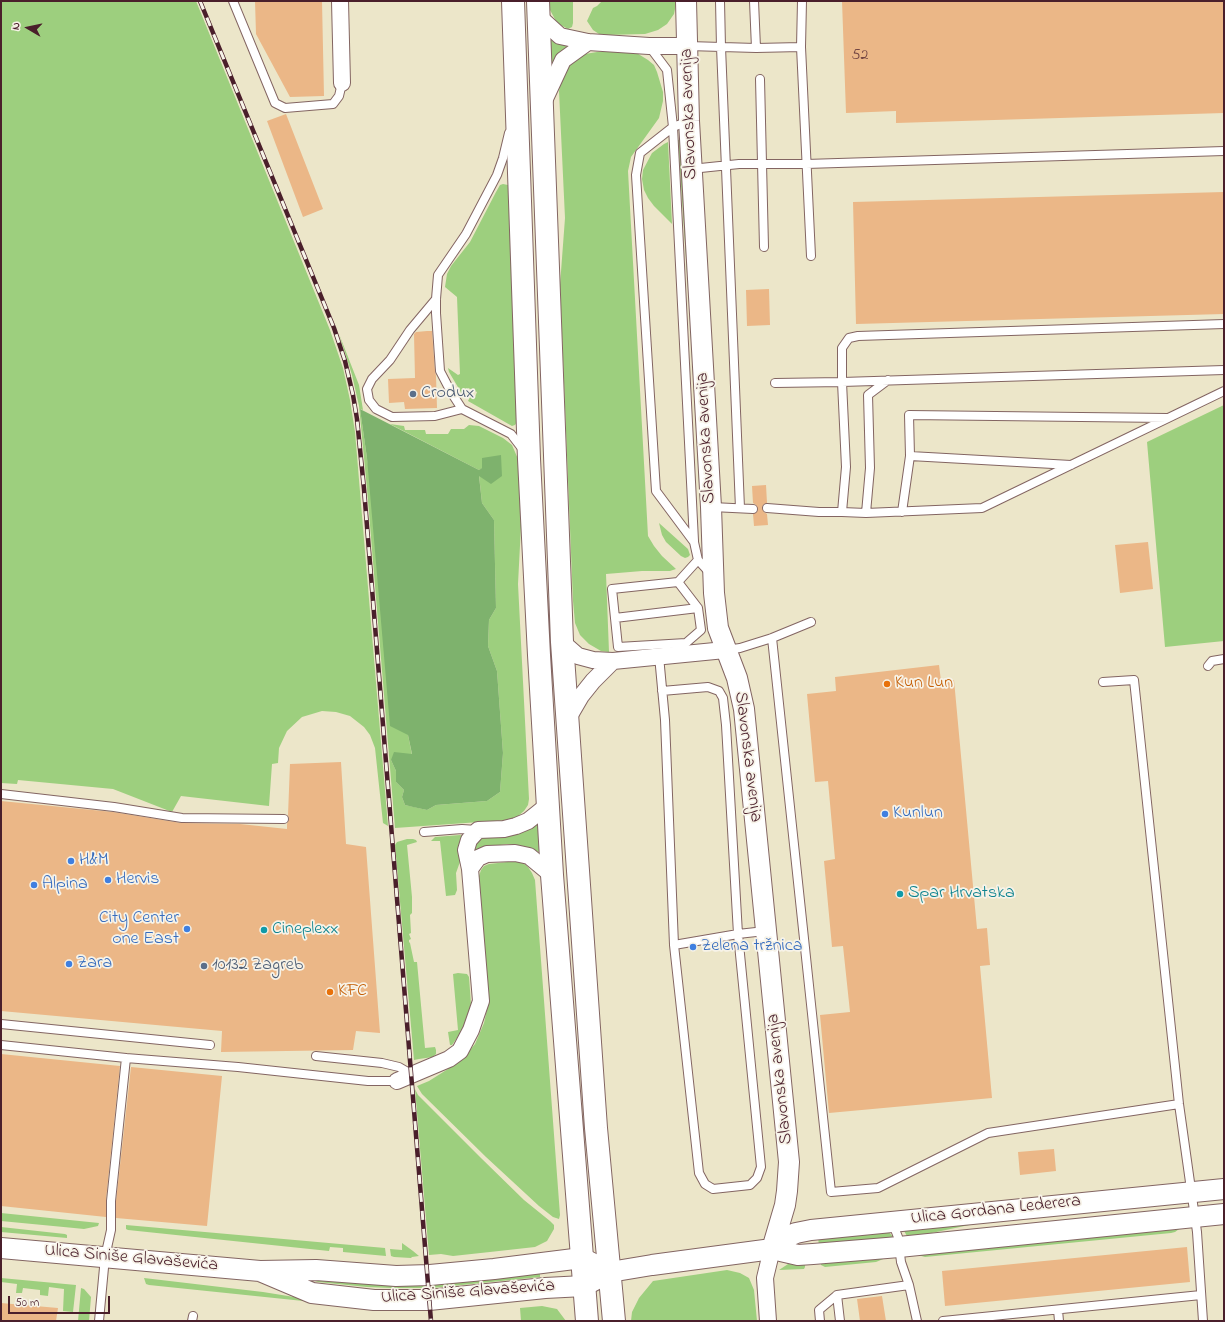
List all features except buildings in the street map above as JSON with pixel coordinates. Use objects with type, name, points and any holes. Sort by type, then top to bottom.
[{"type":"main road","points":[[512,1],[529,459],[548,805],[552,875],[587,1321]]},
{"type":"main road","points":[[538,9],[562,642],[595,1120],[614,1321]]},
{"type":"street","points":[[340,1],[342,83]]},
{"type":"street","name":"Slavonska avenija","points":[[686,1],[687,46],[681,124],[692,169],[718,628],[725,650],[737,678],[744,710],[789,1162],[785,1205],[765,1278],[768,1321]]},
{"type":"street","points":[[538,9],[560,36],[588,42],[650,46],[687,46]]},
{"type":"street","points":[[542,105],[563,60],[588,42]]},
{"type":"street","points":[[562,642],[578,656],[593,660],[613,661],[725,650]]},
{"type":"street","points":[[567,720],[581,696],[593,681],[613,661]]},
{"type":"street","points":[[404,1078],[449,1059],[460,1051],[471,1030],[481,1002],[470,868],[466,850],[469,840],[478,830],[504,828],[528,822],[548,805]]},
{"type":"street","points":[[470,868],[478,858],[487,854],[515,853],[529,856],[552,875]]},
{"type":"street","name":"Ulica Gordana Lederera","points":[[772,1249],[787,1237],[796,1233],[811,1230],[1224,1189]]},
{"type":"street","points":[[785,1205],[789,1215],[797,1224],[811,1230]]},
{"type":"street","name":"Ulica Gordana Lederera","points":[[584,1286],[610,1272],[772,1249],[798,1255],[899,1247],[1224,1214]]},
{"type":"street","name":"Ulica Siniše Glavaševića","points":[[1,1248],[260,1271],[316,1270],[396,1276],[427,1276],[582,1258]]},
{"type":"street","points":[[582,1258],[610,1272]]},
{"type":"street","name":"Ulica Siniše Glavaševića","points":[[260,1271],[312,1292],[374,1300],[429,1300],[545,1288],[584,1286]]},
{"type":"lane","points":[[233,1],[275,103],[285,108],[333,104],[339,96],[342,83]]},
{"type":"lane","points":[[720,1],[740,508]]},
{"type":"lane","points":[[754,1],[756,48]]},
{"type":"lane","points":[[802,1],[801,47],[811,256]]},
{"type":"lane","points":[[650,46],[667,70],[681,124],[694,542],[698,560],[714,577]]},
{"type":"lane","points":[[687,46],[756,48],[801,47]]},
{"type":"lane","points":[[760,79],[764,247]]},
{"type":"lane","points":[[516,112],[504,158],[497,175],[466,234],[438,275],[436,299],[440,371],[451,392],[462,409],[511,434],[529,459]]},
{"type":"lane","points":[[681,124],[640,153],[636,175],[656,490],[694,542]]},
{"type":"lane","points":[[692,169],[726,165],[806,164],[1224,151]]},
{"type":"lane","points":[[436,299],[410,330],[390,360],[372,379],[367,390],[369,400],[376,409],[392,417],[435,416],[462,409]]},
{"type":"lane","points":[[842,512],[846,467],[842,348],[849,338],[858,336],[1224,324]]},
{"type":"lane","points":[[775,383],[1224,370]]},
{"type":"lane","points":[[866,513],[870,468],[868,395],[888,380]]},
{"type":"lane","points":[[767,508],[820,512],[866,513],[982,508],[1224,391]]},
{"type":"lane","points":[[902,512],[910,456],[910,415],[1169,418]]},
{"type":"lane","points":[[910,456],[1071,465]]},
{"type":"lane","points":[[711,507],[753,509]]},
{"type":"lane","points":[[678,582],[698,608],[701,630],[686,643],[618,647],[612,589],[678,582],[698,560]]},
{"type":"lane","points":[[615,618],[698,608]]},
{"type":"lane","points":[[725,650],[740,648],[772,638],[811,622]]},
{"type":"lane","points":[[772,638],[831,1192],[878,1188],[988,1133],[1179,1104]]},
{"type":"lane","points":[[659,656],[665,728],[674,945],[699,1173],[705,1184],[713,1189],[750,1185],[757,1178],[761,1167],[738,934],[726,725],[723,698],[718,691],[708,687],[662,691]]},
{"type":"lane","points":[[1208,666],[1212,661],[1224,659]]},
{"type":"lane","points":[[1103,682],[1134,680],[1179,1104],[1197,1232],[1200,1295],[1203,1321]]},
{"type":"lane","points":[[1,794],[114,807],[182,818],[284,819]]},
{"type":"lane","points":[[424,832],[462,828],[478,830]]},
{"type":"lane","points":[[674,945],[738,934],[766,931]]},
{"type":"lane","points":[[1,1024],[210,1045]]},
{"type":"lane","points":[[1,1045],[368,1081],[404,1078],[399,1067],[382,1063],[316,1056]]},
{"type":"lane","points":[[99,1321],[105,1257],[111,1230],[111,1201],[126,1058]]},
{"type":"lane","points":[[891,1221],[895,1229],[901,1262],[909,1285],[917,1321]]},
{"type":"lane","points":[[820,1321],[819,1310],[837,1295],[909,1285]]},
{"type":"lane","points":[[837,1295],[840,1321]]},
{"type":"lane","points":[[943,1321],[1200,1295]]},
{"type":"lane","points":[[1058,1310],[1059,1321]]},
{"type":"green space","points":[[1,1],[196,1],[330,330],[343,368],[355,432],[388,826],[383,823],[375,748],[370,735],[364,727],[350,716],[336,712],[322,711],[302,717],[287,731],[279,748],[278,763],[272,764],[269,806],[181,796],[172,812],[113,789],[18,780],[17,784],[1,783]]},
{"type":"green space","points":[[548,1],[573,1],[572,27],[568,29],[557,23],[550,10]]},
{"type":"green space","points":[[602,1],[676,1],[676,4],[674,14],[667,24],[658,30],[645,34],[605,35],[599,34],[593,30],[587,21],[593,8]]},
{"type":"green space","points":[[549,36],[569,47],[551,66]]},
{"type":"green space","points":[[621,51],[635,52],[654,65],[663,92],[663,101],[659,118],[631,157],[628,171],[648,536],[662,556],[676,569],[670,571],[642,571],[606,574],[609,652],[601,651],[589,644],[580,635],[575,623],[573,601],[560,285],[565,218],[559,91],[561,80],[566,68],[573,61],[585,54]]},
{"type":"green space","points":[[678,140],[682,140],[705,553],[703,555],[689,304]]},
{"type":"green space","points":[[668,142],[672,224],[648,198],[644,190],[642,179],[643,170],[652,153]]},
{"type":"green space","points":[[500,185],[508,185],[517,422],[512,426],[468,401],[471,395],[475,397],[477,392],[468,388],[465,399],[448,368],[458,375],[460,374],[457,297],[445,287],[447,274],[451,266],[470,242],[496,192]]},
{"type":"green space","points":[[339,334],[359,385],[363,410],[360,409],[367,458],[412,755],[391,760],[396,771],[396,782],[404,790],[402,797],[405,805],[427,810],[436,805],[487,801],[500,792],[503,753],[497,671],[488,646],[489,620],[496,608],[494,520],[482,503],[479,475],[483,468],[479,470],[390,424],[404,426],[405,430],[425,430],[426,434],[448,434],[451,429],[464,429],[469,425],[479,426],[503,438],[512,445],[518,459],[521,526],[518,584],[529,799],[528,805],[524,811],[517,817],[508,820],[395,828],[359,406],[352,375]]},
{"type":"green space","points":[[1224,405],[1224,641],[1165,647],[1147,442]]},
{"type":"green space","points":[[360,409],[479,470],[482,468],[482,458],[501,455],[502,476],[491,484],[479,476],[482,503],[494,520],[496,608],[489,620],[488,646],[497,671],[503,753],[500,792],[487,801],[436,805],[427,810],[405,805],[402,797],[404,790],[396,782],[396,771],[391,760],[394,752],[412,754],[408,735],[390,726],[367,458]]},
{"type":"green space","points":[[659,523],[688,549],[690,555],[688,557],[685,558],[681,556],[666,542],[662,535]]},
{"type":"green space","points":[[537,822],[539,852],[518,845],[507,844],[480,848],[474,852],[476,843],[484,837],[514,835],[523,832]]},
{"type":"green space","points":[[463,836],[461,859],[456,873],[457,890],[455,895],[446,896],[440,841],[431,841],[435,837]]},
{"type":"green space","points":[[413,839],[417,842],[407,845],[412,897],[412,913],[410,915],[411,933],[409,934],[411,939],[409,942],[414,962],[417,962],[425,1048],[435,1047],[436,1050],[436,1054],[433,1057],[414,1060],[395,845],[397,842]]},
{"type":"green space","points":[[516,861],[522,862],[528,867],[535,880],[560,1215],[559,1219],[553,1217],[539,1206],[486,1157],[422,1094],[417,1086],[429,1081],[448,1069],[465,1056],[475,1044],[484,1023],[487,1009],[479,876],[484,866],[489,864]]},
{"type":"green space","points":[[453,974],[467,974],[469,977],[471,1004],[469,1016],[464,1028],[452,1045],[450,1045],[448,1032],[458,1030]]},
{"type":"green space","points":[[415,1089],[418,1095],[481,1158],[524,1200],[554,1225],[554,1229],[547,1241],[535,1247],[453,1256],[441,1254],[429,1255]]},
{"type":"green space","points":[[1,1213],[99,1223],[98,1226],[84,1229],[1,1221]]},
{"type":"green space","points":[[1007,1217],[908,1238],[903,1229]]},
{"type":"green space","points":[[126,1225],[385,1248],[386,1256],[343,1252],[343,1248],[330,1247],[329,1251],[128,1230],[126,1229]]},
{"type":"green space","points":[[1,1227],[65,1234],[67,1235],[67,1238],[1,1232]]},
{"type":"green space","points":[[1182,1227],[1171,1233],[925,1257],[914,1254]]},
{"type":"green space","points":[[888,1231],[894,1238],[819,1247],[818,1236]]},
{"type":"green space","points":[[402,1243],[419,1256],[411,1258],[391,1256],[390,1249],[402,1250]]},
{"type":"green space","points":[[888,1257],[876,1262],[825,1267],[821,1265],[821,1261]]},
{"type":"green space","points":[[805,1263],[804,1269],[779,1270],[788,1264]]},
{"type":"green space","points":[[727,1270],[740,1273],[749,1278],[754,1290],[757,1321],[631,1321],[632,1312],[639,1298],[653,1281]]},
{"type":"green space","points":[[540,1272],[540,1277],[432,1288],[432,1282]]},
{"type":"green space","points":[[1,1278],[76,1285],[73,1312],[63,1311],[64,1289],[49,1287],[48,1296],[40,1295],[40,1290],[23,1288],[22,1293],[16,1293],[17,1284],[1,1282]]},
{"type":"green space","points":[[144,1278],[263,1292],[313,1300],[313,1302],[149,1285],[146,1284]]},
{"type":"green space","points":[[315,1279],[425,1282],[426,1288],[367,1287],[318,1282],[315,1281]]},
{"type":"green space","points":[[81,1288],[84,1289],[91,1297],[89,1321],[78,1321]]},
{"type":"green space","points":[[542,1306],[557,1309],[566,1321],[521,1321],[520,1308]]},
{"type":"railway","points":[[200,1],[334,328],[345,361],[353,395],[364,489],[431,1321]]},
{"type":"place","name":"Crodux","points":[[413,394]]},
{"type":"place","name":"Kun Lun","points":[[887,684]]},
{"type":"place","name":"Kunlun","points":[[885,814]]},
{"type":"place","name":"H&M","points":[[71,861]]},
{"type":"place","name":"Hervis","points":[[108,880]]},
{"type":"place","name":"Alpina","points":[[34,885]]},
{"type":"place","name":"Spar Hrvatska","points":[[900,894]]},
{"type":"place","name":"City Center one East","points":[[187,929]]},
{"type":"place","name":"Cineplexx","points":[[264,930]]},
{"type":"place","name":"Zelena tržnica","points":[[693,947]]},
{"type":"place","name":"Zara","points":[[69,964]]},
{"type":"place","name":"10132 Zagreb","points":[[204,966]]},
{"type":"place","name":"KFC","points":[[330,992]]}]
